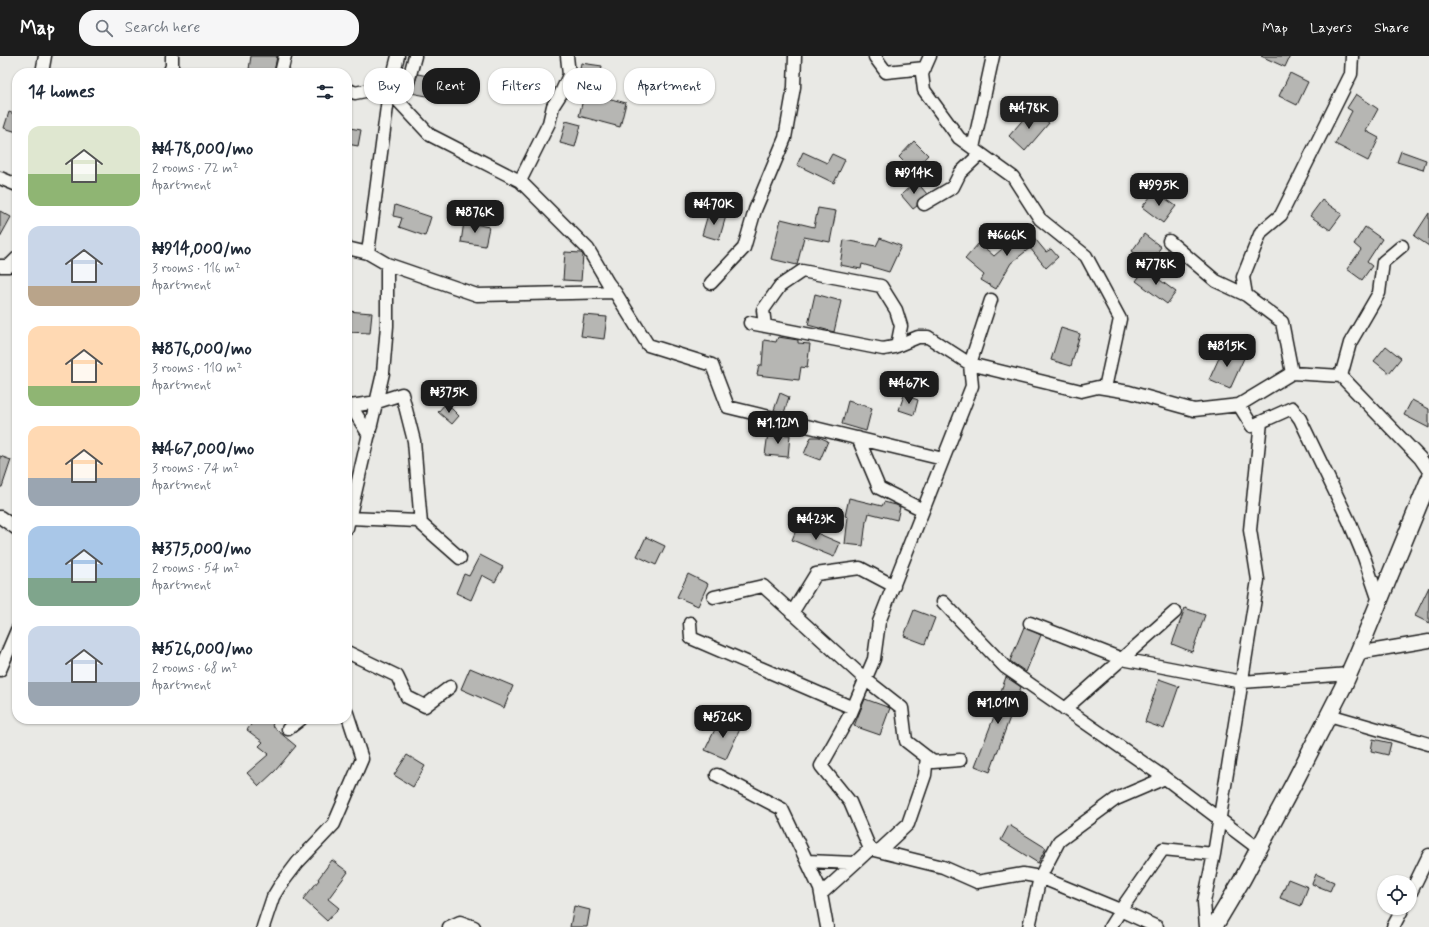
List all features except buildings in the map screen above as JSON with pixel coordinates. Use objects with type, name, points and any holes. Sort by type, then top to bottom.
[{"type":"street","points":[[43,68],[45,56]]},
{"type":"street","points":[[282,68],[285,56]]},
{"type":"street","points":[[396,68],[398,56]]},
{"type":"street","points":[[412,68],[415,56]]},
{"type":"street","points":[[520,181],[549,123],[553,106],[569,75],[566,56]]},
{"type":"street","points":[[711,283],[744,248],[755,210],[785,138],[794,87],[795,56]]},
{"type":"street","points":[[876,56],[875,57],[886,72],[925,68]]},
{"type":"street","points":[[930,56],[922,74],[924,90],[958,138],[1013,177],[1040,219],[1086,256],[1120,319],[1105,388]]},
{"type":"street","points":[[924,204],[953,187],[960,173],[976,151],[992,56]]},
{"type":"street","points":[[1246,295],[1243,277],[1261,232],[1281,215],[1351,74],[1352,56]]},
{"type":"street","points":[[352,92],[364,92]]},
{"type":"street","points":[[368,253],[389,104]]},
{"type":"street","points":[[403,104],[430,135],[520,181],[588,249],[648,345],[712,364],[728,407],[943,459]]},
{"type":"street","points":[[0,178],[12,183]]},
{"type":"street","points":[[1169,241],[1216,281],[1246,295],[1282,322],[1292,373]]},
{"type":"street","points":[[1341,376],[1350,343],[1379,293],[1383,262],[1402,246]]},
{"type":"street","points":[[352,249],[368,253],[387,264],[477,295],[615,292]]},
{"type":"street","points":[[0,266],[9,266],[12,263]]},
{"type":"street","points":[[352,505],[383,373],[387,326],[387,264]]},
{"type":"street","points":[[765,326],[763,310],[780,286],[802,271],[881,286],[896,310],[902,326],[897,346]]},
{"type":"street","points":[[991,300],[970,364],[972,386],[879,622],[874,659],[853,708],[822,766],[850,802],[874,850],[942,867],[977,882],[1023,874],[1040,877],[1157,927]]},
{"type":"street","points":[[750,323],[883,349],[897,346],[918,337],[928,337],[970,364],[1081,391],[1098,387],[1129,392],[1194,410],[1239,405],[1292,373],[1341,376],[1420,458],[1429,471]]},
{"type":"street","points":[[352,405],[377,402],[402,394],[414,441],[421,524]]},
{"type":"street","points":[[1239,405],[1252,426],[1292,408],[1300,419],[1349,521],[1364,557],[1379,601]]},
{"type":"street","points":[[352,410],[368,435]]},
{"type":"street","points":[[1206,927],[1204,902],[1214,854],[1258,580],[1250,530],[1261,422]]},
{"type":"street","points":[[858,438],[879,488],[923,510]]},
{"type":"street","points":[[1214,927],[1259,849],[1349,674],[1429,480]]},
{"type":"street","points":[[0,517],[12,525]]},
{"type":"street","points":[[352,523],[418,521],[460,558]]},
{"type":"street","points":[[792,613],[816,574],[860,568],[894,586]]},
{"type":"street","points":[[714,596],[763,586],[865,679],[902,708],[906,741],[933,762],[960,760]]},
{"type":"street","points":[[943,602],[1005,667],[1165,778],[1259,849]]},
{"type":"street","points":[[1065,709],[1175,612]]},
{"type":"street","points":[[690,624],[691,638],[853,708]]},
{"type":"street","points":[[1030,624],[1122,659],[1242,682],[1349,674]]},
{"type":"street","points":[[1358,653],[1429,641]]},
{"type":"street","points":[[0,670],[12,642]]},
{"type":"street","points":[[352,654],[397,676],[407,697],[424,706],[450,687]]},
{"type":"street","points":[[1329,714],[1429,744]]},
{"type":"street","points":[[288,729],[295,724]]},
{"type":"street","points":[[263,927],[273,897],[279,887],[298,862],[334,824],[362,759],[351,724]]},
{"type":"street","points":[[821,894],[855,863],[908,824],[925,775],[927,757]]},
{"type":"street","points":[[716,775],[782,809],[820,889],[827,927]]},
{"type":"street","points":[[1029,927],[1040,877],[1059,841],[1116,799],[1165,778]]},
{"type":"street","points":[[1110,927],[1120,910],[1163,849],[1214,854]]},
{"type":"street","points":[[1417,880],[1429,855]]},
{"type":"street","points":[[807,861],[855,863]]},
{"type":"street","points":[[1393,927],[1399,915]]},
{"type":"street","points":[[449,927],[460,922],[474,927]]}]
